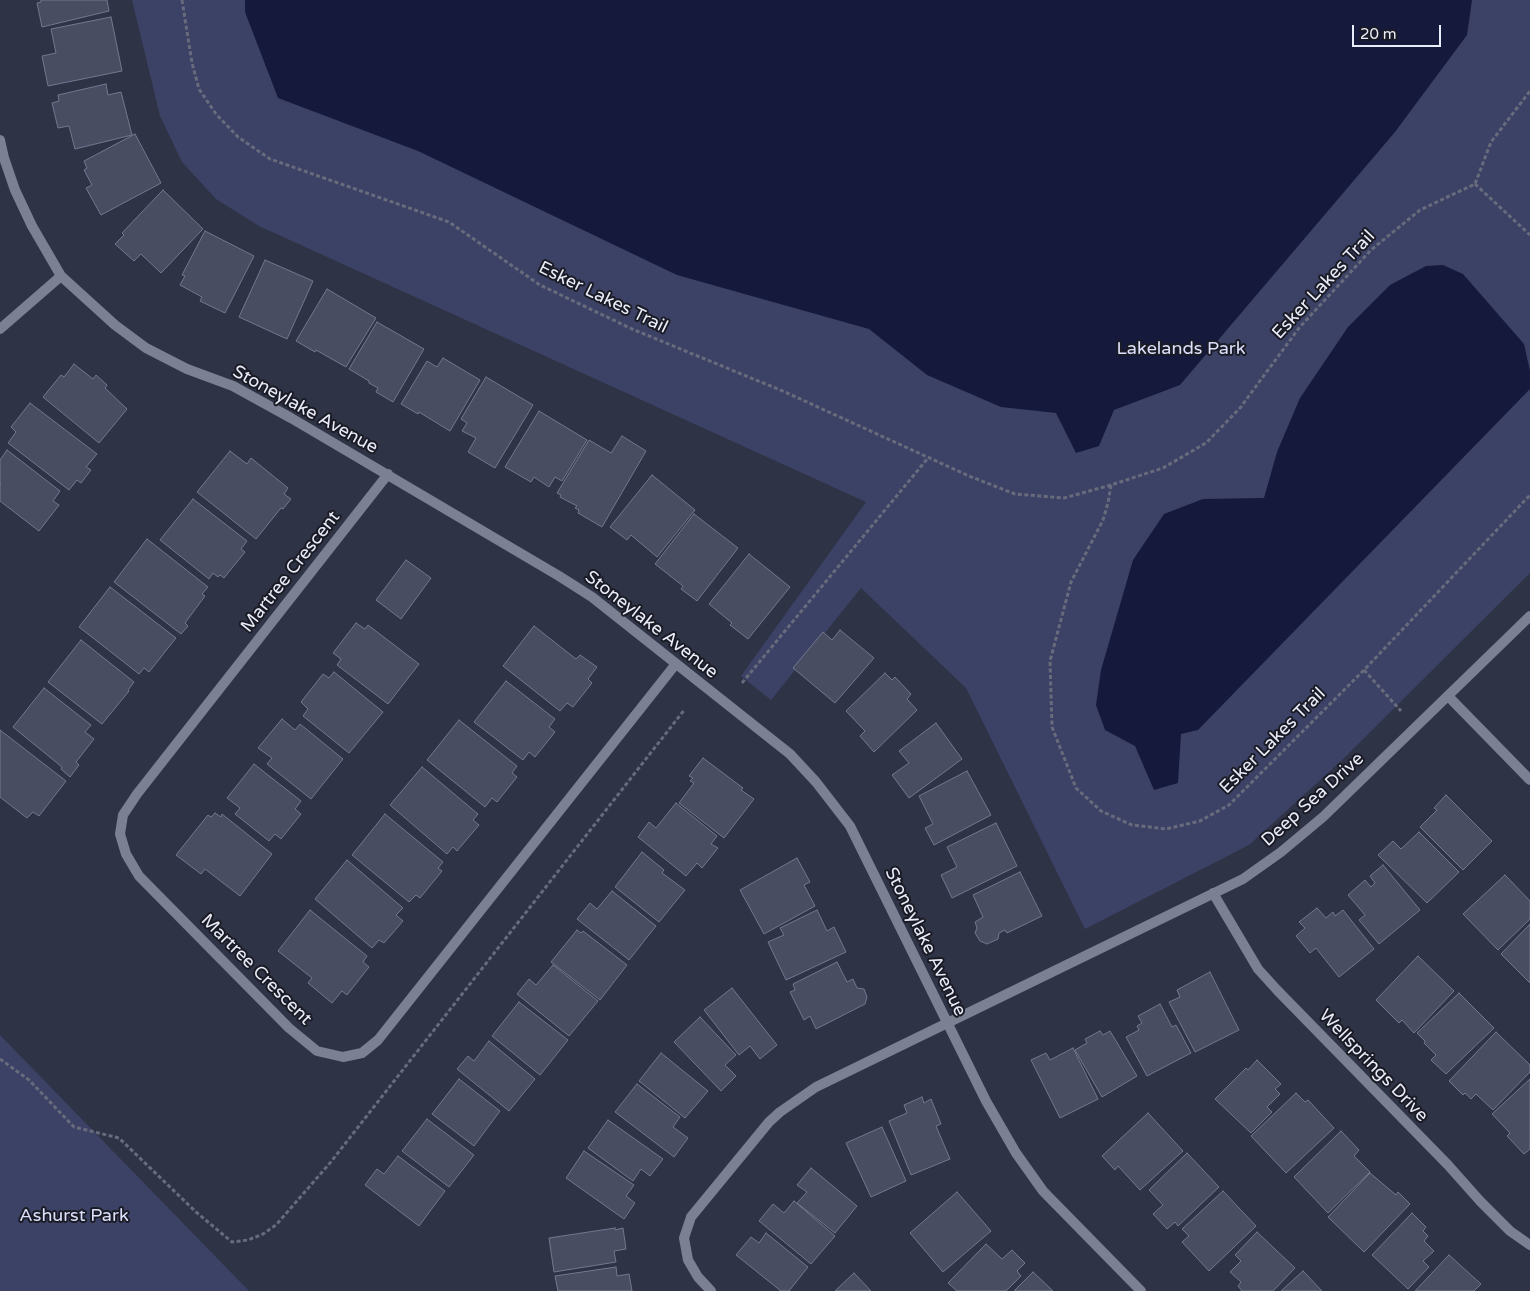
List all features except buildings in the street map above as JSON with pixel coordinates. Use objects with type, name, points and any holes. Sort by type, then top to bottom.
[{"type":"street","name":"Stoneylake Avenue","points":[[0,140],[15,190],[32,226],[61,276],[115,325],[146,348],[187,369],[234,386],[388,474],[559,576],[592,598],[790,754],[816,782],[850,826],[1000,1128],[1032,1177],[1141,1291]]},
{"type":"street","points":[[0,329],[61,276]]},
{"type":"street","name":"Martree Crescent","points":[[388,474],[137,794],[123,815],[120,834],[126,854],[139,876],[289,1028],[317,1051],[344,1057],[362,1053],[378,1040],[675,665]]},
{"type":"street","name":"Deep Sea Drive","points":[[711,1291],[698,1277],[688,1260],[684,1238],[691,1217],[769,1122],[816,1087],[1243,879],[1305,833],[1530,616]]},
{"type":"street","points":[[1448,696],[1530,780]]},
{"type":"street","name":"Wellsprings Drive","points":[[1213,893],[1258,968],[1276,990],[1510,1231],[1530,1244]]},
{"type":"path","name":"Esker Lakes Trail","points":[[182,0],[192,63],[199,89],[216,114],[238,137],[270,159],[449,222],[540,285],[632,329],[785,392],[928,458],[1014,494],[1064,498],[1163,468],[1206,443],[1240,408],[1299,328],[1371,250],[1420,210],[1475,184]]},
{"type":"path","points":[[1530,91],[1491,142],[1475,184],[1530,235]]},
{"type":"path","points":[[742,683],[928,458]]},
{"type":"path","name":"Esker Lakes Trail","points":[[1111,485],[1103,520],[1071,582],[1050,661],[1052,727],[1076,788],[1101,811],[1132,825],[1166,829],[1200,821],[1229,805],[1364,670],[1530,495]]},
{"type":"path","points":[[1364,670],[1402,711]]},
{"type":"green space","name":"Lakelands Park","points":[[132,0],[1530,0],[1530,573],[1341,761],[1249,845],[1085,929],[966,688],[861,588],[771,700],[741,676],[866,502],[259,226],[216,199],[182,162],[160,116]]},
{"type":"green space","name":"Ashurst Park","points":[[0,1035],[249,1291],[0,1291]]},
{"type":"shaded area","points":[[245,0],[1472,0],[1467,35],[1395,132],[1180,385],[1114,410],[1099,446],[1076,453],[1056,413],[1001,407],[927,375],[869,329],[677,275],[418,151],[278,98],[245,12]]},
{"type":"shaded area","points":[[1443,265],[1463,274],[1524,344],[1530,371],[1530,389],[1198,730],[1181,734],[1178,783],[1154,790],[1135,746],[1105,730],[1096,705],[1101,670],[1133,560],[1164,514],[1203,499],[1264,498],[1277,452],[1300,398],[1348,327],[1390,285],[1426,266]]}]
